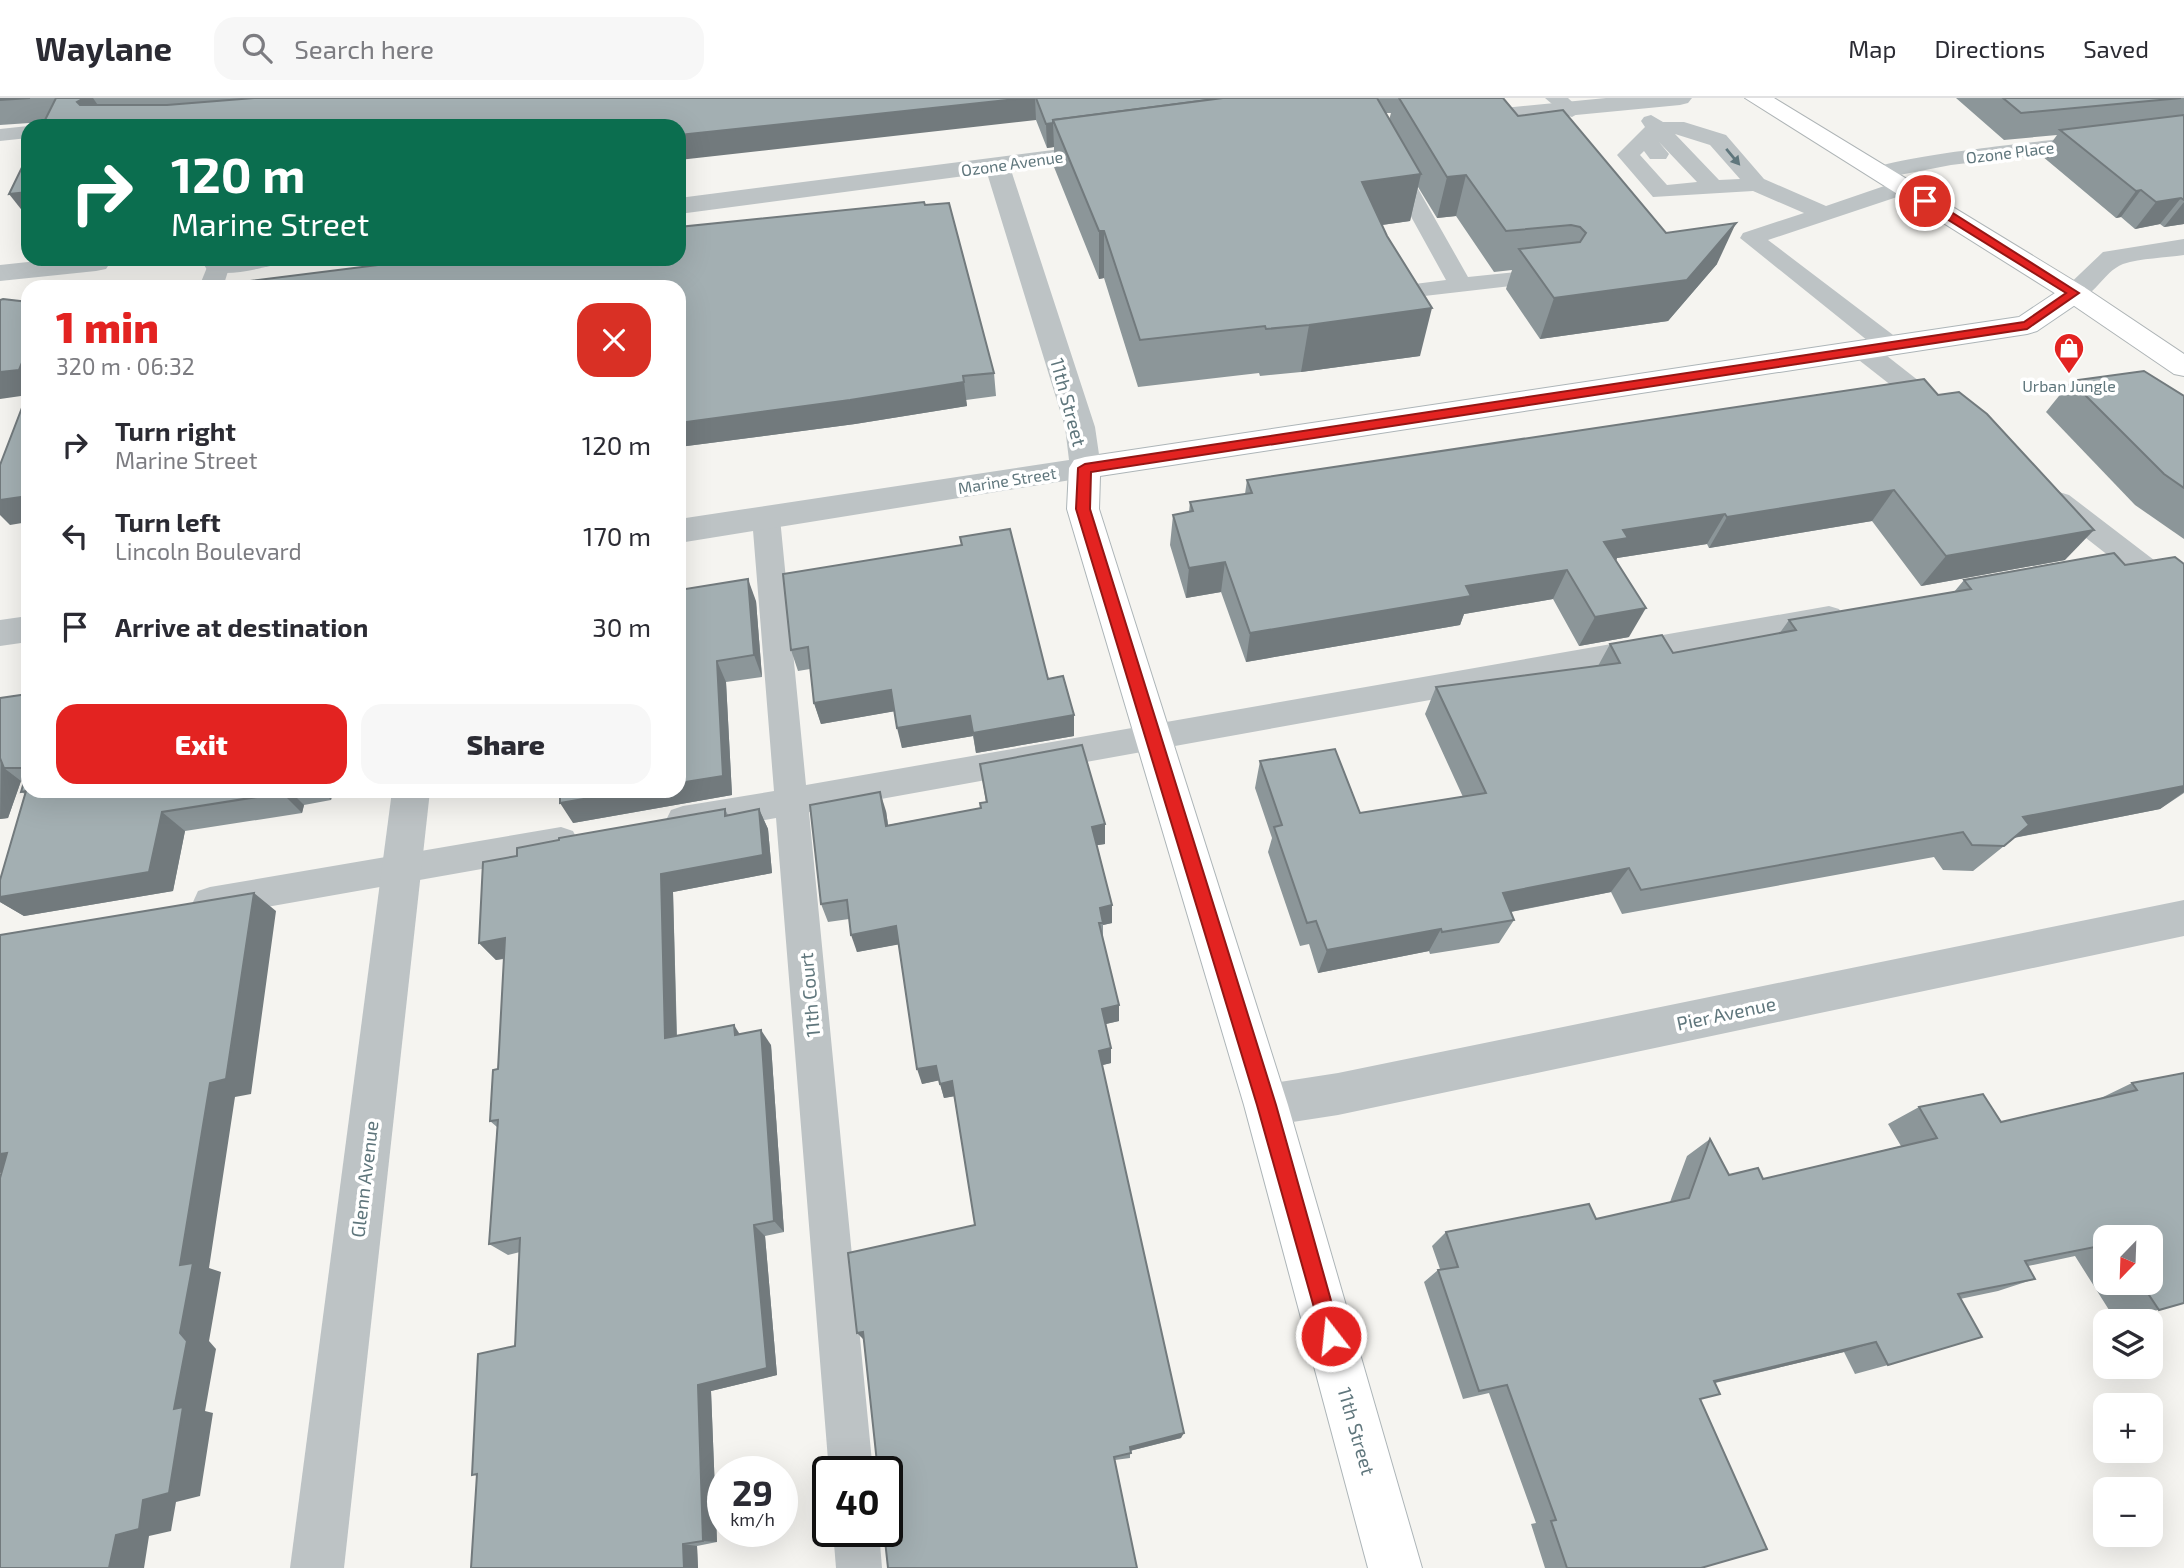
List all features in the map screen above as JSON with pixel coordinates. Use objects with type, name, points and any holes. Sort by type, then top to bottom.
[{"type":"main road","points":[[1757,98],[2074,293],[2184,367]]},
{"type":"main road","name":"Marine Street","points":[[1085,468],[2027,325],[2074,293]]},
{"type":"main road","name":"11th Street","points":[[1085,468],[1083,509],[1266,1105],[1395,1568]]},
{"type":"street","points":[[1437,121],[1564,104],[1635,103],[1680,98]]},
{"type":"street","name":"Ozone Avenue","points":[[686,205],[1128,147]]},
{"type":"street","name":"11th Street","points":[[997,166],[1080,427],[1085,468]]},
{"type":"street","points":[[2074,293],[2113,258],[2184,247]]},
{"type":"street","points":[[0,273],[67,266]]},
{"type":"street","points":[[214,276],[243,266]]},
{"type":"street","name":"Marine Street","points":[[686,530],[1085,468]]},
{"type":"street","points":[[0,633],[21,630]]},
{"type":"street","name":"Glenn Avenue","points":[[317,1568],[410,798]]},
{"type":"street","name":"Pier Avenue","points":[[1266,1105],[1338,1094],[2184,918]]},
{"type":"lane","points":[[1635,103],[1651,133],[1735,186],[1835,211]]},
{"type":"lane","points":[[1684,128],[1735,186],[1661,192],[1628,155],[1651,133],[1684,128]]},
{"type":"lane","points":[[0,135],[21,133]]},
{"type":"lane","name":"Ozone Place","points":[[1879,172],[1951,159],[2116,139]]},
{"type":"lane","points":[[1383,148],[1461,285]]},
{"type":"lane","points":[[1904,187],[1751,238],[1878,349],[1961,427]]},
{"type":"lane","points":[[1406,291],[1557,275]]},
{"type":"lane","points":[[2037,486],[2184,599]]},
{"type":"lane","name":"11th Court","points":[[766,518],[849,1456]]},
{"type":"lane","points":[[2045,578],[2134,561]]},
{"type":"lane","points":[[657,824],[1155,739],[1853,613]]},
{"type":"lane","points":[[187,906],[590,836]]},
{"type":"lane","points":[[857,1547],[859,1568]]},
{"type":"building","points":[[56,98],[84,98],[77,102],[80,105],[167,105],[254,98],[1026,98],[686,134],[686,119],[46,119]]},
{"type":"building","points":[[1036,98],[1223,98],[1053,120],[1053,123],[1046,124]]},
{"type":"building","points":[[1223,98],[1377,98],[1421,174],[1362,182],[1387,236],[1432,308],[1309,325],[1266,329],[1265,326],[1140,340],[1104,231],[1099,231],[1053,120]]},
{"type":"building","points":[[1399,98],[1503,98],[1518,116],[1563,110],[1666,233],[1736,223],[1687,280],[1554,298],[1519,249],[1580,242],[1586,233],[1580,227],[1571,225],[1506,231],[1466,175],[1447,177]]},
{"type":"building","points":[[2003,98],[2181,98],[2021,113]]},
{"type":"building","points":[[2184,115],[2184,200],[2181,198],[2156,202],[2141,190],[2136,191],[2060,130]]},
{"type":"building","points":[[21,169],[21,193],[9,194]]},
{"type":"building","points":[[924,202],[925,205],[949,203],[994,373],[963,376],[964,382],[686,422],[686,280],[259,280],[370,266],[686,266],[686,226]]},
{"type":"building","points":[[0,300],[21,301],[19,370],[0,372]]},
{"type":"building","points":[[2144,371],[2184,396],[2184,488],[2164,474],[2071,381]]},
{"type":"building","points":[[1924,379],[1938,395],[1959,392],[1987,414],[2094,530],[1946,556],[1894,490],[1727,517],[1725,514],[1623,530],[1628,538],[1604,542],[1646,608],[1595,617],[1567,570],[1466,586],[1471,596],[1250,633],[1225,562],[1189,568],[1173,515],[1193,511],[1190,502],[1252,493],[1247,480]]},
{"type":"building","points":[[21,410],[21,497],[0,500],[0,465]]},
{"type":"building","points":[[1010,529],[1048,679],[1063,676],[1074,715],[973,733],[970,716],[897,728],[891,690],[814,703],[808,647],[791,650],[783,574],[962,545],[960,537]]},
{"type":"building","points":[[2114,553],[2125,565],[2175,557],[2184,564],[2184,786],[2023,817],[2029,825],[2004,846],[1972,845],[1963,832],[1641,890],[1629,868],[1503,893],[1514,920],[1442,932],[1441,929],[1327,950],[1316,921],[1307,923],[1274,827],[1282,825],[1260,761],[1335,749],[1360,813],[1486,793],[1436,687],[1620,663],[1610,644],[1662,635],[1673,653],[1796,630],[1789,620],[1971,589],[1964,580]]},
{"type":"building","points":[[748,579],[754,655],[717,661],[723,776],[686,782],[686,589]]},
{"type":"building","points":[[21,695],[21,768],[4,768],[0,758],[0,698]]},
{"type":"building","points":[[1082,745],[1105,824],[1092,827],[1112,905],[1100,908],[1103,923],[1099,923],[1119,1005],[1102,1009],[1111,1048],[1099,1051],[1184,1433],[1130,1447],[1131,1453],[1114,1457],[1137,1568],[888,1568],[886,1547],[903,1547],[903,1456],[876,1456],[863,1332],[857,1333],[848,1253],[975,1225],[952,1081],[940,1084],[936,1066],[917,1069],[896,926],[851,935],[847,900],[821,904],[810,805],[880,792],[886,826],[981,808],[980,803],[987,802],[980,764]]},
{"type":"building","points":[[24,798],[250,798],[162,812],[149,872],[0,897],[0,880]]},
{"type":"building","points":[[560,798],[590,798],[560,803]]},
{"type":"building","points":[[725,809],[725,816],[759,809],[763,855],[661,874],[665,1038],[734,1025],[735,1035],[761,1030],[774,1221],[754,1225],[767,1368],[698,1385],[703,1541],[683,1544],[684,1568],[471,1568],[477,1474],[472,1475],[478,1354],[515,1346],[520,1238],[489,1244],[498,1120],[490,1121],[493,1070],[498,1069],[505,938],[479,943],[483,862],[517,856],[517,848],[559,838]]},
{"type":"building","points":[[254,893],[226,1079],[210,1083],[180,1265],[193,1263],[180,1333],[187,1341],[174,1409],[183,1407],[169,1493],[143,1500],[139,1529],[116,1535],[109,1568],[0,1568],[0,1178],[7,1153],[0,1154],[0,935]]},
{"type":"building","points":[[2184,1073],[2184,1303],[2158,1309],[2149,1295],[2163,1295],[2163,1225],[2093,1225],[2093,1247],[2025,1261],[2035,1279],[1958,1294],[1982,1337],[1888,1365],[1876,1342],[1714,1381],[1720,1394],[1700,1399],[1767,1549],[1701,1568],[1567,1568],[1551,1521],[1556,1520],[1507,1385],[1479,1391],[1438,1270],[1458,1267],[1446,1232],[1589,1204],[1596,1219],[1689,1198],[1710,1139],[1729,1175],[1758,1168],[1763,1179],[1937,1138],[1919,1107],[1983,1094],[2001,1122],[2137,1090],[2132,1083]]},
{"type":"place","name":"Urban Jungle","points":[[2069,375]]},
{"type":"route","points":[[1331,1336],[1266,1105],[1083,509],[1085,468],[2027,325],[2074,293],[1925,201]]}]
